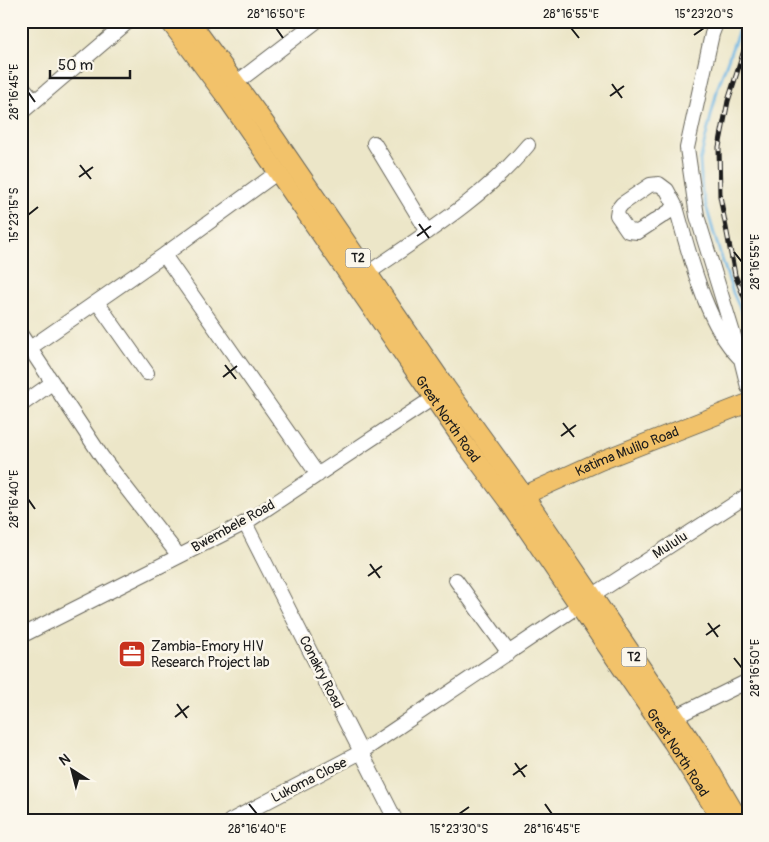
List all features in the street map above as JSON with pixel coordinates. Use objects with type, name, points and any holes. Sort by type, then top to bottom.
[{"type":"main road","name":"Great North Road","points":[[169,21],[223,93],[465,444],[509,503],[672,742],[735,817]]},
{"type":"main road","name":"Great North Road","points":[[190,21],[236,83],[446,388],[524,495],[708,766],[735,817]]},
{"type":"main road","name":"Katima Mulilo Road","points":[[509,503],[600,461],[748,403]]},
{"type":"street","points":[[21,113],[129,21]]},
{"type":"street","points":[[236,83],[317,21]]},
{"type":"street","points":[[717,21],[712,34],[687,148],[697,216],[748,387]]},
{"type":"street","points":[[21,84],[35,101]]},
{"type":"street","points":[[374,143],[428,232]]},
{"type":"street","points":[[368,273],[428,232],[492,182],[513,163],[528,145]]},
{"type":"street","points":[[30,348],[164,255],[278,172]]},
{"type":"street","points":[[676,207],[692,261],[714,322],[722,337],[741,359]]},
{"type":"street","points":[[164,255],[318,475]]},
{"type":"street","points":[[96,302],[147,373]]},
{"type":"street","points":[[21,335],[102,457],[179,556]]},
{"type":"street","points":[[21,405],[52,383]]},
{"type":"street","name":"Bwembele Road","points":[[21,636],[245,523],[434,398]]},
{"type":"street","name":"Mululu","points":[[592,596],[748,494]]},
{"type":"street","name":"Conakry Road","points":[[245,523],[396,821]]},
{"type":"street","points":[[456,580],[509,653]]},
{"type":"street","name":"Lukoma Close","points":[[230,821],[361,752],[578,606]]},
{"type":"street","points":[[675,717],[748,681]]},
{"type":"waterway","points":[[742,21],[718,87],[700,161],[702,191],[714,234],[733,293],[748,326]]},
{"type":"railway","points":[[748,38],[728,101],[719,147],[720,196],[735,275],[748,306]]},
{"type":"place","name":"Zambia-Emory HIV Research Project lab","points":[[132,654]]}]
